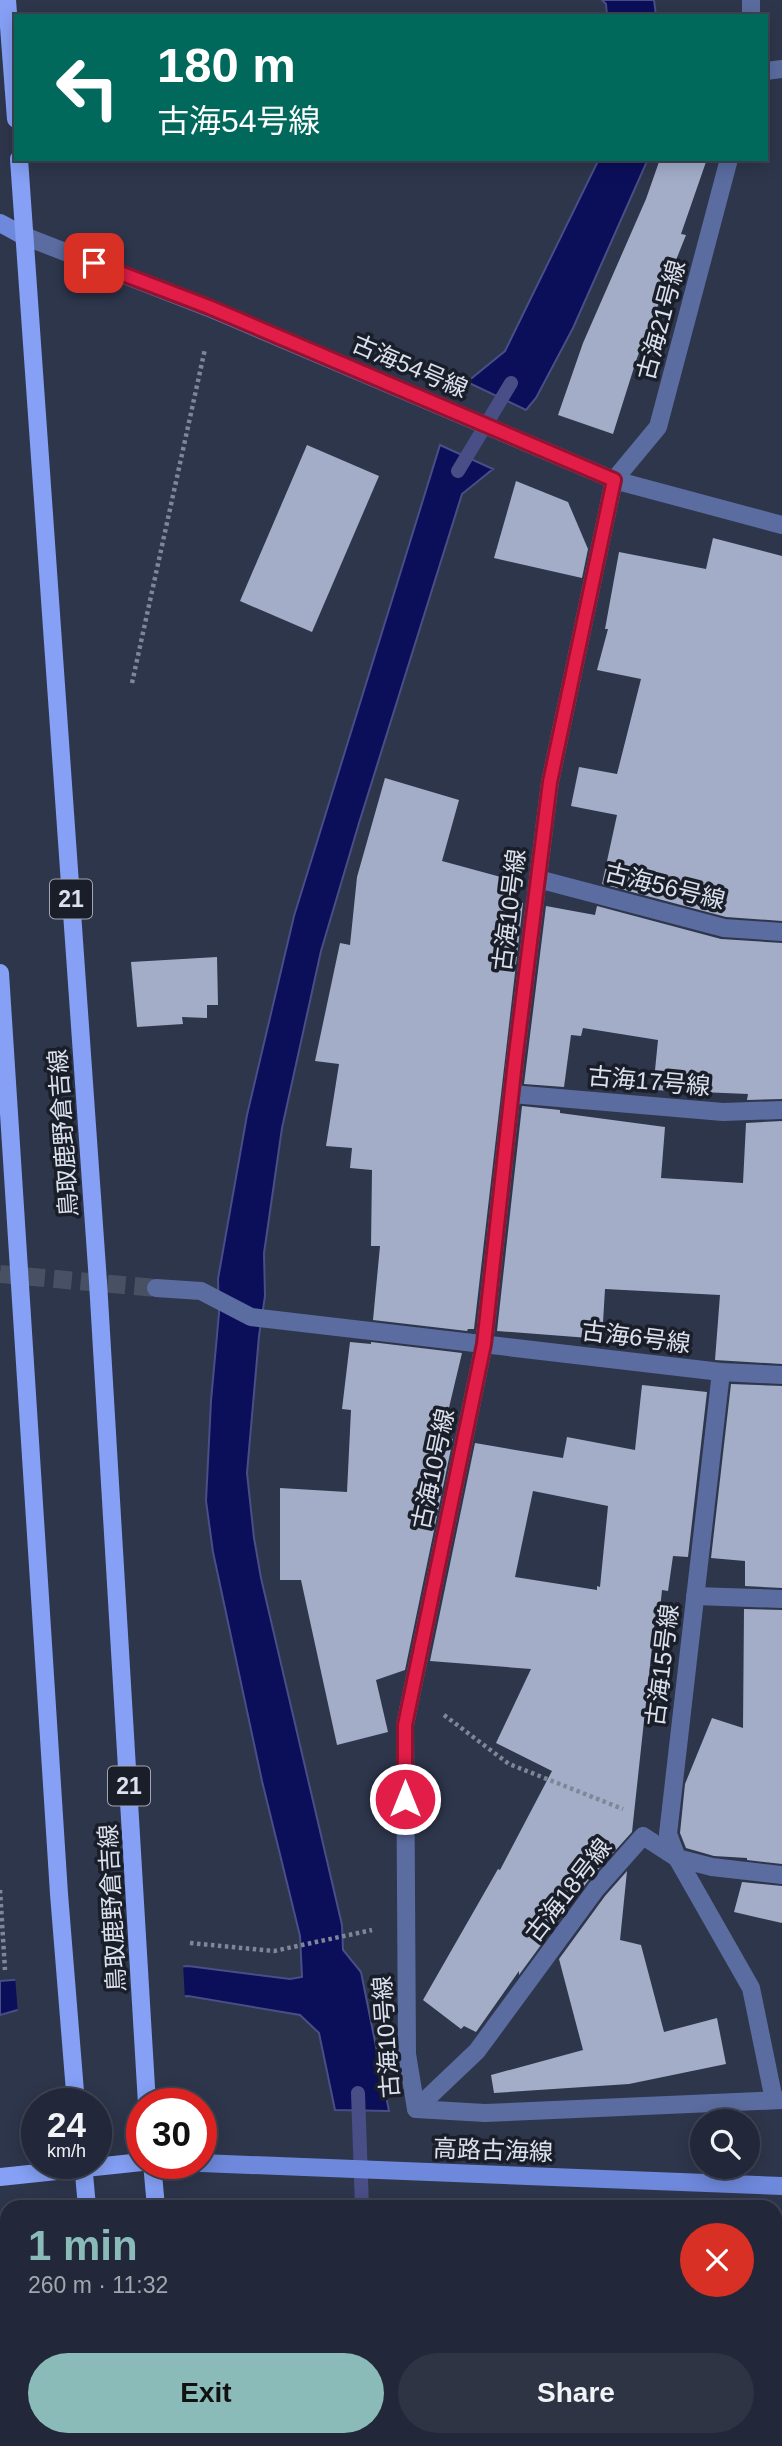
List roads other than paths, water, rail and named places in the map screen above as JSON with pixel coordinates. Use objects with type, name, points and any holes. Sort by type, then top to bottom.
[{"type":"main road","points":[[7,0],[14,93]]},
{"type":"main road","name":"鳥取鹿野倉吉線","points":[[19,161],[97,1268],[146,2088]]},
{"type":"main road","points":[[0,223],[24,236]]},
{"type":"main road","name":"鳥取鹿野倉吉線","points":[[0,973],[59,1894],[75,2088]]},
{"type":"main road","name":"高路古海線","points":[[217,2164],[782,2186]]},
{"type":"main road","points":[[0,2177],[21,2174]]},
{"type":"main road","points":[[84,2179],[86,2200]]},
{"type":"main road","points":[[153,2179],[155,2200]]},
{"type":"street","name":"古海21号線","points":[[614,480],[658,427],[728,161]]},
{"type":"street","name":"古海54号線","points":[[24,236],[209,307],[614,480],[782,526]]},
{"type":"street","name":"古海10号線","points":[[614,480],[550,782],[484,1344],[405,1725],[407,2054],[415,2109],[485,2113],[778,2100]]},
{"type":"street","name":"古海56号線","points":[[538,879],[724,928],[782,932]]},
{"type":"street","name":"古海17号線","points":[[512,1094],[723,1112],[782,1110]]},
{"type":"street","name":"古海6号線","points":[[156,1288],[201,1291],[251,1317],[721,1372],[782,1375]]},
{"type":"street","name":"古海15号線","points":[[677,1858],[668,1834],[721,1372]]},
{"type":"street","points":[[695,1596],[782,1599]]},
{"type":"street","name":"古海18号線","points":[[415,2109],[477,2051],[596,1889],[643,1836],[677,1858],[751,1988],[778,2100]]},
{"type":"street","points":[[677,1858],[712,1867],[782,1875]]},
{"type":"waterway","points":[[458,471],[511,383]]},
{"type":"waterway","points":[[358,2093],[362,2200]]},
{"type":"tunnel","points":[[0,1274],[156,1288]]}]
